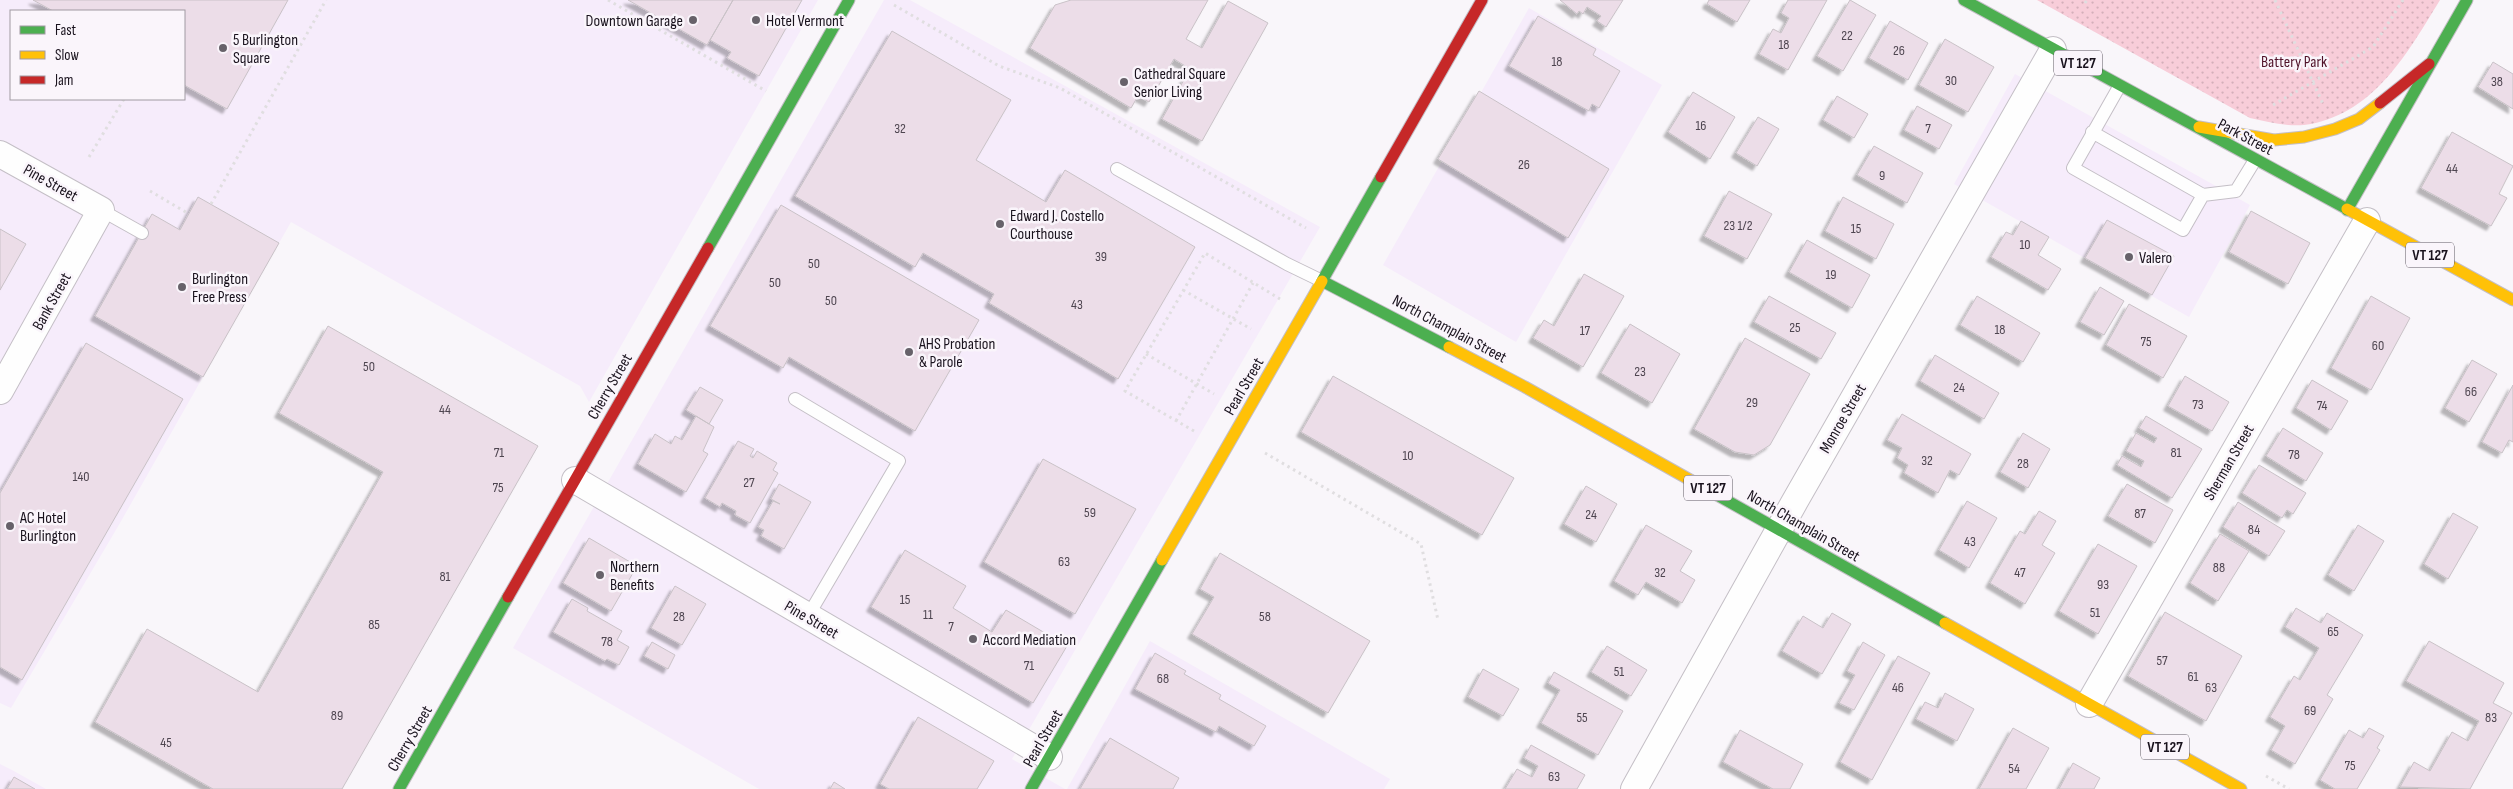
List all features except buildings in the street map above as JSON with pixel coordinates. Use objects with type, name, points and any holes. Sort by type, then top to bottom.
[{"type":"main road","name":"Cherry Street","points":[[399,789],[849,0]]},
{"type":"main road","name":"Pearl Street","points":[[1031,789],[1482,0]]},
{"type":"main road","name":"Park Street","points":[[1964,0],[2513,300]]},
{"type":"main road","name":"Sherman Street","points":[[2358,215],[2430,64],[2467,0]]},
{"type":"main road","name":"Sherman Street","points":[[2193,126],[2274,140],[2304,137],[2360,118],[2430,64]]},
{"type":"main road","name":"North Champlain Street","points":[[1322,280],[1447,344],[2241,789]]},
{"type":"street","name":"Monroe Street","points":[[1634,789],[1779,530],[2053,50]]},
{"type":"street","name":"Pine Street","points":[[0,154],[101,210]]},
{"type":"street","name":"Bank Street","points":[[0,391],[101,210]]},
{"type":"street","name":"Sherman Street","points":[[2089,704],[2358,215]]},
{"type":"street","name":"Pine Street","points":[[575,480],[1049,757]]},
{"type":"lane","points":[[2119,86],[2073,168],[2183,230],[2203,195]]},
{"type":"lane","points":[[2092,132],[2203,195],[2236,190],[2255,160]]},
{"type":"lane","points":[[1117,169],[1287,264],[1322,280]]},
{"type":"lane","points":[[101,210],[142,233]]},
{"type":"lane","points":[[795,399],[899,461],[808,616]]},
{"type":"path","points":[[211,204],[326,0]]},
{"type":"path","points":[[608,0],[789,104]]},
{"type":"path","points":[[2275,0],[2326,111]]},
{"type":"path","points":[[2273,105],[2373,47],[2403,0]]},
{"type":"path","points":[[894,5],[999,66],[1060,88],[1306,228]]},
{"type":"path","points":[[89,157],[123,100]]},
{"type":"path","points":[[150,191],[189,214]]},
{"type":"path","points":[[1194,431],[1125,391],[1204,253],[1280,300]]},
{"type":"path","points":[[1176,421],[1253,284]]},
{"type":"path","points":[[1183,290],[1251,329]]},
{"type":"path","points":[[1146,354],[1214,394]]},
{"type":"path","points":[[1265,453],[1421,544],[1438,620]]},
{"type":"shaded area","points":[[0,0],[818,0],[589,402],[580,386],[291,222],[120,523],[11,708],[0,703]]},
{"type":"shaded area","points":[[884,0],[910,0],[1320,227],[1012,759],[1065,789],[759,789],[513,648]]},
{"type":"shaded area","points":[[1529,8],[1662,85],[1516,342],[1383,265]]},
{"type":"shaded area","points":[[2015,74],[2250,205],[2189,317],[1954,184]]},
{"type":"shaded area","points":[[1150,641],[1390,779],[1384,789],[1067,789]]},
{"type":"shaded area","points":[[0,764],[12,770],[46,789],[0,789]]},
{"type":"green space","name":"Battery Park","points":[[2037,0],[2440,0],[2402,59],[2372,93],[2334,117],[2311,124],[2296,125],[2250,118]]},
{"type":"traffic: fast","points":[[708,248],[849,0]]},
{"type":"traffic: fast","points":[[1964,0],[2347,209]]},
{"type":"traffic: fast","points":[[2347,210],[2467,0]]},
{"type":"traffic: fast","points":[[1381,177],[1322,281],[1449,347]]},
{"type":"traffic: fast","points":[[1692,481],[1945,623]]},
{"type":"traffic: fast","points":[[1031,789],[1162,560]]},
{"type":"traffic: fast","points":[[399,789],[508,597]]},
{"type":"traffic: slow","points":[[2199,127],[2274,140],[2304,137],[2335,129],[2359,119],[2380,103]]},
{"type":"traffic: slow","points":[[2347,209],[2513,300]]},
{"type":"traffic: slow","points":[[1162,560],[1322,281]]},
{"type":"traffic: slow","points":[[1449,347],[1525,387],[1692,481]]},
{"type":"traffic: slow","points":[[1945,623],[2241,789]]},
{"type":"traffic: jam","points":[[1381,177],[1482,0]]},
{"type":"traffic: jam","points":[[2380,103],[2429,64]]},
{"type":"traffic: jam","points":[[508,597],[708,248]]},
{"type":"place","name":"Downtown Garage","points":[[693,20]]},
{"type":"place","name":"Hotel Vermont","points":[[756,20]]},
{"type":"place","name":"5 Burlington Square","points":[[223,48]]},
{"type":"place","name":"Cathedral Square Senior Living","points":[[1124,82]]},
{"type":"place","name":"Edward J. Costello Courthouse","points":[[1000,224]]},
{"type":"place","name":"Valero","points":[[2129,257]]},
{"type":"place","name":"Burlington Free Press","points":[[182,287]]},
{"type":"place","name":"AHS Probation & Parole","points":[[909,352]]},
{"type":"place","name":"AC Hotel Burlington","points":[[10,526]]},
{"type":"place","name":"Northern Benefits","points":[[600,575]]},
{"type":"place","name":"Accord Mediation","points":[[973,639]]}]
